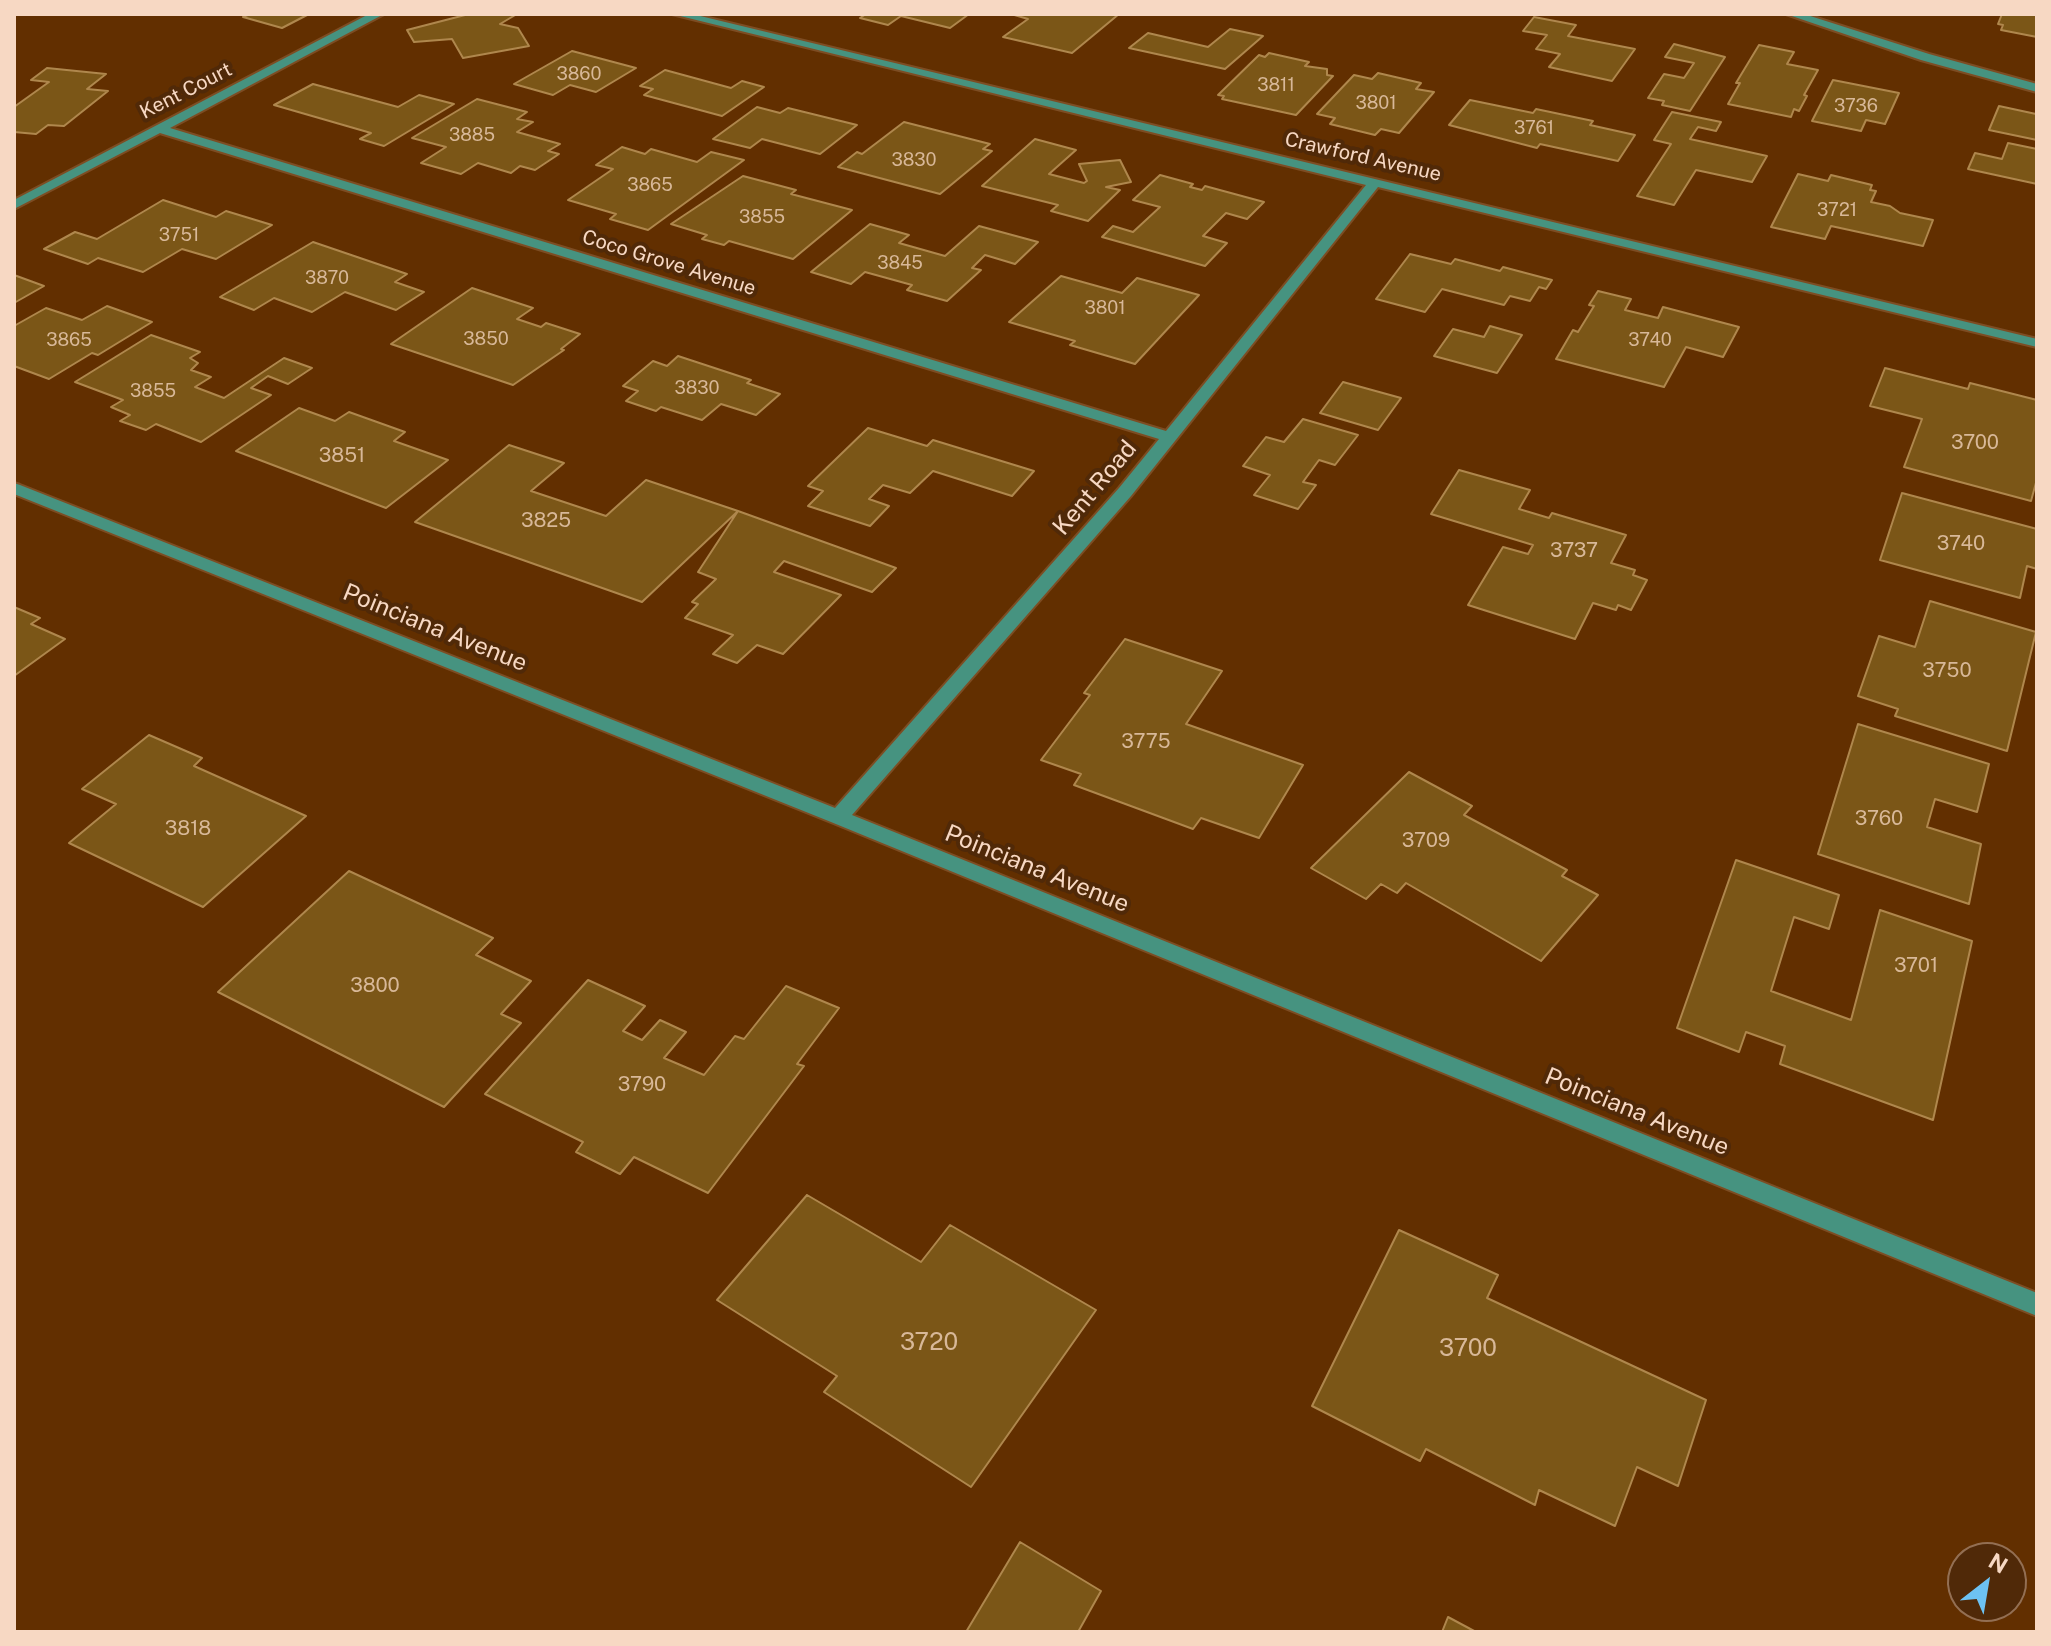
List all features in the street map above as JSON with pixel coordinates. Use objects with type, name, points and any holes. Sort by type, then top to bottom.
[{"type":"street","name":"Kent Court","points":[[14,205],[378,14]]},
{"type":"street","name":"Crawford Avenue","points":[[678,14],[2037,343]]},
{"type":"street","points":[[1792,14],[1925,57],[2037,88]]},
{"type":"street","name":"Coco Grove Avenue","points":[[156,128],[1169,437]]},
{"type":"street","name":"Kent Road","points":[[838,817],[1125,492],[1376,181]]},
{"type":"street","name":"Poinciana Avenue","points":[[14,488],[838,817],[2037,1305]]},
{"type":"building","points":[[250,14],[309,14],[282,28],[243,17]]},
{"type":"building","points":[[469,14],[517,14],[500,24],[518,28],[529,46],[463,58],[452,39],[414,42],[407,30]]},
{"type":"building","points":[[866,14],[969,14],[950,28],[901,16],[888,25],[860,18]]},
{"type":"building","points":[[1011,14],[1119,14],[1072,53],[1003,37],[1028,19]]},
{"type":"building","points":[[2002,14],[2037,14],[2037,37],[2001,30],[2003,25],[1998,24]]},
{"type":"building","points":[[1534,17],[1576,25],[1568,36],[1635,49],[1612,81],[1549,67],[1560,54],[1536,49],[1547,35],[1523,31]]},
{"type":"building","points":[[1230,29],[1263,36],[1225,69],[1129,48],[1148,33],[1208,47]]},
{"type":"building","points":[[1674,44],[1725,57],[1690,111],[1662,105],[1664,101],[1648,98],[1664,74],[1684,78],[1694,63],[1665,57]]},
{"type":"building","points":[[1759,45],[1794,52],[1787,64],[1818,70],[1799,111],[1794,109],[1791,117],[1728,104],[1740,83],[1736,83]]},
{"type":"building","points":[[572,51],[636,68],[596,92],[570,85],[553,95],[514,84]]},
{"type":"building","points":[[1269,53],[1309,62],[1305,66],[1327,69],[1327,75],[1333,76],[1296,115],[1222,99],[1224,96],[1218,95],[1259,55],[1265,57]]},
{"type":"building","points":[[47,68],[106,74],[87,89],[108,91],[64,126],[48,125],[36,134],[14,132],[14,107],[49,82],[31,80]]},
{"type":"building","points":[[665,70],[731,88],[742,81],[764,87],[722,116],[644,95],[653,89],[640,86]]},
{"type":"building","points":[[1378,73],[1421,83],[1416,89],[1434,92],[1399,133],[1381,129],[1375,135],[1330,124],[1335,118],[1317,114],[1354,75],[1372,79]]},
{"type":"building","points":[[1833,80],[1899,93],[1885,124],[1866,120],[1861,131],[1812,121]]},
{"type":"building","points":[[313,84],[398,107],[419,95],[454,104],[384,146],[360,139],[371,133],[274,105]]},
{"type":"building","points":[[477,99],[527,112],[517,119],[533,122],[517,132],[560,144],[548,151],[559,154],[535,170],[520,166],[511,173],[478,163],[461,174],[421,163],[446,147],[412,138]]},
{"type":"building","points":[[1470,100],[1593,121],[1590,125],[1635,135],[1618,161],[1540,144],[1537,148],[1449,125]]},
{"type":"building","points":[[1999,106],[2036,114],[2037,111],[2037,140],[1989,130]]},
{"type":"building","points":[[757,107],[780,113],[788,108],[857,125],[820,154],[762,139],[750,148],[713,139]]},
{"type":"building","points":[[1672,112],[1721,122],[1716,131],[1698,127],[1690,139],[1767,156],[1752,182],[1696,170],[1674,205],[1637,196],[1671,144],[1654,140]]},
{"type":"building","points":[[904,122],[990,144],[983,149],[992,151],[940,194],[838,167],[857,152],[862,154]]},
{"type":"building","points":[[1035,139],[1076,150],[1049,174],[1084,183],[1087,181],[1079,164],[1120,160],[1131,182],[1106,187],[1120,190],[1088,221],[1051,211],[1058,205],[982,186]]},
{"type":"building","points":[[2008,143],[2037,149],[2037,184],[1968,169],[1975,153],[2002,159]]},
{"type":"building","points":[[622,147],[645,154],[651,149],[697,162],[711,152],[744,160],[648,230],[610,219],[616,214],[568,200],[613,169],[596,165]]},
{"type":"building","points":[[1798,174],[1828,181],[1831,175],[1872,185],[1870,190],[1876,191],[1871,202],[1890,206],[1900,213],[1933,220],[1923,246],[1831,226],[1825,239],[1771,227]]},
{"type":"building","points":[[1160,175],[1193,184],[1190,187],[1202,190],[1205,186],[1264,202],[1247,219],[1226,213],[1203,236],[1227,243],[1205,266],[1102,237],[1113,226],[1133,232],[1160,207],[1133,200]]},
{"type":"building","points":[[743,176],[796,190],[791,194],[852,210],[793,259],[729,241],[724,245],[702,239],[707,235],[671,224]]},
{"type":"building","points":[[163,200],[216,217],[226,211],[272,225],[216,259],[182,249],[143,272],[98,258],[88,264],[44,249],[75,232],[97,239]]},
{"type":"building","points":[[870,224],[909,235],[899,243],[945,256],[979,226],[1038,242],[1015,264],[985,255],[972,268],[981,270],[947,301],[907,290],[912,285],[865,272],[851,284],[811,272]]},
{"type":"building","points":[[313,242],[407,274],[395,282],[424,292],[396,310],[345,292],[312,312],[274,298],[254,310],[220,297]]},
{"type":"building","points":[[1410,254],[1451,264],[1455,259],[1500,271],[1503,267],[1552,280],[1546,289],[1539,287],[1530,301],[1510,296],[1504,305],[1442,289],[1425,312],[1376,299]]},
{"type":"building","points":[[14,275],[44,286],[14,303]]},
{"type":"building","points":[[1061,276],[1122,293],[1137,278],[1199,295],[1135,364],[1070,345],[1075,341],[1009,322]]},
{"type":"building","points":[[472,288],[533,308],[517,319],[541,327],[546,323],[580,334],[561,349],[564,350],[513,385],[391,344]]},
{"type":"building","points":[[1598,291],[1631,299],[1625,310],[1658,318],[1663,307],[1739,327],[1723,357],[1686,347],[1664,387],[1556,359],[1573,330],[1578,332],[1594,306],[1589,305]]},
{"type":"building","points":[[107,306],[152,322],[98,355],[92,353],[49,379],[14,366],[14,326],[46,308],[82,320]]},
{"type":"building","points":[[1490,326],[1522,335],[1497,373],[1434,356],[1453,329],[1484,337]]},
{"type":"building","points":[[151,335],[200,352],[190,358],[198,363],[191,370],[211,377],[195,387],[224,398],[284,358],[312,368],[288,384],[268,376],[251,388],[271,395],[201,442],[156,424],[146,430],[120,421],[130,415],[111,407],[123,400],[75,382]]},
{"type":"building","points":[[678,356],[751,380],[747,383],[780,394],[756,415],[721,404],[702,420],[661,407],[656,411],[626,401],[638,391],[623,386],[653,361],[667,366]]},
{"type":"building","points":[[1885,368],[1968,389],[1970,383],[2037,400],[2037,479],[2031,501],[1904,467],[1922,419],[1870,406]]},
{"type":"building","points":[[1343,382],[1401,398],[1378,430],[1320,413]]},
{"type":"building","points":[[299,408],[335,421],[349,412],[405,432],[394,441],[448,460],[386,508],[236,451]]},
{"type":"building","points":[[1303,419],[1358,435],[1335,465],[1319,460],[1303,482],[1316,485],[1298,509],[1254,495],[1270,475],[1243,466],[1266,437],[1284,442]]},
{"type":"building","points":[[868,428],[927,446],[933,440],[1034,471],[1012,496],[933,471],[910,493],[883,485],[869,499],[889,506],[870,526],[808,506],[823,491],[808,486]]},
{"type":"building","points":[[509,445],[564,463],[531,491],[606,516],[646,480],[738,511],[642,602],[415,522]]},
{"type":"building","points":[[1459,470],[1530,490],[1519,509],[1549,518],[1552,513],[1626,535],[1611,563],[1635,570],[1633,575],[1647,580],[1631,610],[1618,605],[1616,610],[1593,603],[1575,639],[1468,605],[1503,547],[1528,554],[1533,545],[1431,514]]},
{"type":"building","points":[[1902,493],[2037,529],[2037,569],[2027,566],[2020,598],[1880,560]]},
{"type":"building","points":[[738,511],[896,568],[872,592],[784,561],[774,572],[841,595],[783,654],[757,645],[737,663],[713,654],[733,635],[685,618],[698,604],[692,602],[716,579],[698,572]]},
{"type":"building","points":[[1930,601],[2036,632],[2007,751],[1895,716],[1898,709],[1858,696],[1879,636],[1915,647]]},
{"type":"building","points":[[14,607],[40,618],[31,624],[65,639],[14,676]]},
{"type":"building","points":[[1125,639],[1222,671],[1186,724],[1303,765],[1259,838],[1201,818],[1193,829],[1074,785],[1081,774],[1041,760],[1090,695],[1084,693]]},
{"type":"building","points":[[1858,724],[1989,764],[1977,812],[1935,799],[1927,827],[1981,844],[1969,904],[1818,854]]},
{"type":"building","points":[[149,735],[202,758],[194,766],[306,816],[203,907],[69,843],[116,804],[82,789]]},
{"type":"building","points":[[1409,772],[1472,806],[1464,815],[1567,870],[1562,876],[1598,895],[1541,961],[1406,883],[1397,893],[1381,884],[1366,899],[1311,868]]},
{"type":"building","points":[[1736,860],[1839,895],[1829,929],[1794,917],[1771,991],[1851,1020],[1880,910],[1972,941],[1933,1120],[1780,1064],[1785,1046],[1746,1032],[1739,1052],[1677,1028]]},
{"type":"building","points":[[349,871],[493,938],[476,955],[531,981],[501,1014],[521,1023],[444,1107],[218,992]]},
{"type":"building","points":[[588,980],[645,1006],[623,1031],[642,1040],[660,1020],[686,1032],[664,1058],[704,1075],[735,1036],[744,1039],[786,986],[839,1008],[797,1064],[804,1066],[708,1193],[634,1157],[620,1174],[576,1152],[583,1142],[485,1094]]},
{"type":"building","points":[[807,1195],[921,1262],[950,1225],[1096,1310],[971,1487],[824,1392],[837,1376],[717,1300]]},
{"type":"building","points":[[1399,1230],[1498,1275],[1487,1298],[1706,1400],[1678,1486],[1637,1467],[1615,1526],[1539,1490],[1535,1505],[1426,1449],[1420,1461],[1312,1406]]},
{"type":"building","points":[[1020,1542],[1101,1591],[1078,1632],[966,1632]]},
{"type":"building","points":[[1448,1617],[1476,1632],[1442,1632]]}]
